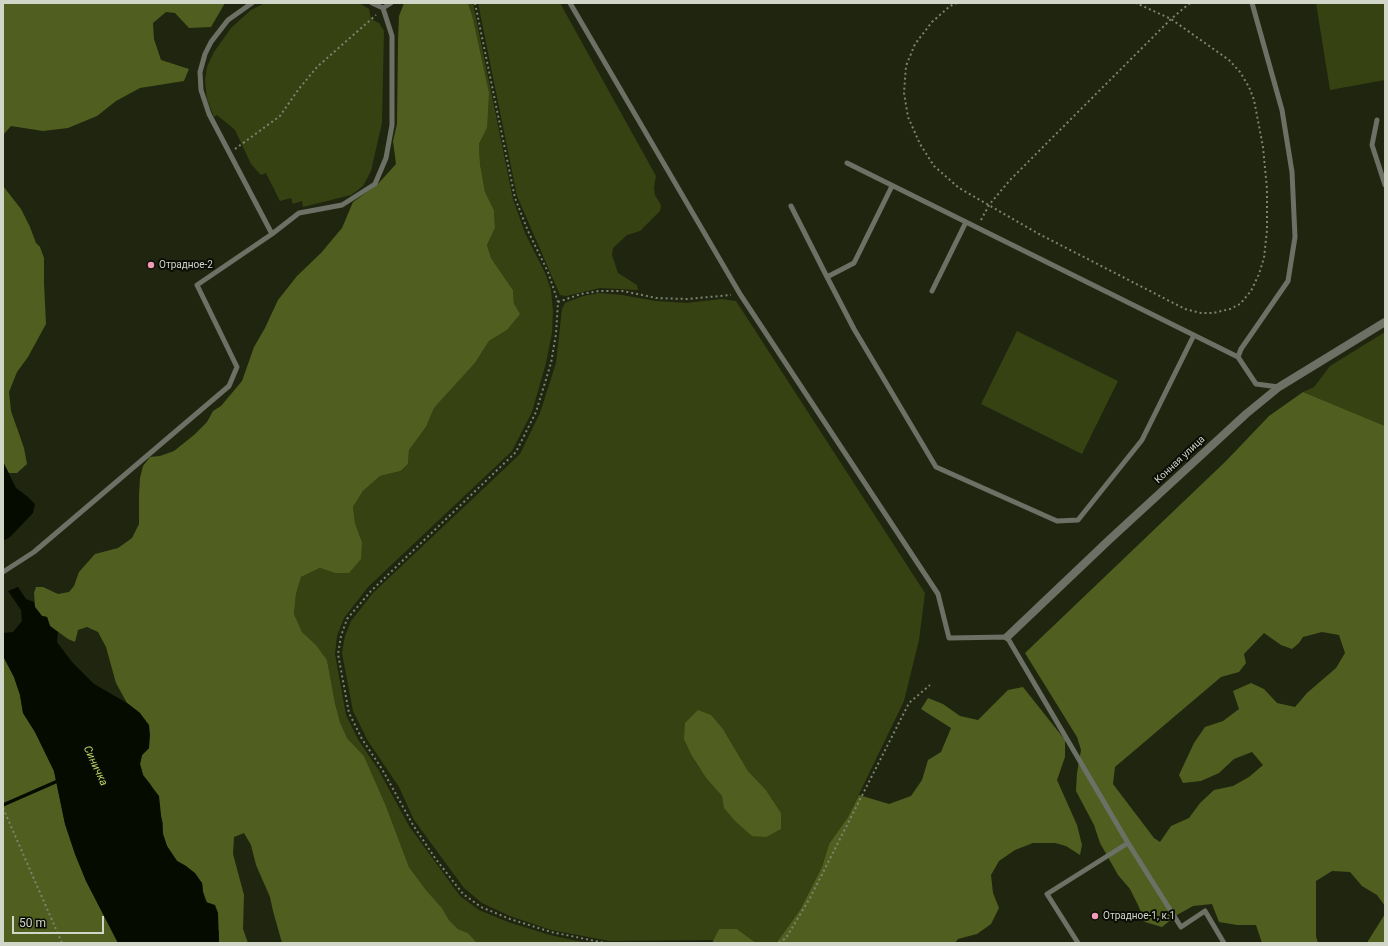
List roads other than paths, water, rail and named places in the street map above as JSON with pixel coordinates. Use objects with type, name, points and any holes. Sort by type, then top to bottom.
[{"type":"street","name":"Конная улица","points":[[1007,637],[1109,540],[1246,414],[1279,387],[1385,322]]},
{"type":"lane","points":[[252,3],[228,20],[211,42],[205,54],[200,72],[201,90],[209,114],[272,234]]},
{"type":"lane","points":[[3,572],[34,552],[229,386],[238,367],[197,286],[272,234],[299,213],[342,205],[374,184],[386,158],[392,125],[392,36],[383,8],[372,3]]},
{"type":"lane","points":[[383,8],[390,3]]},
{"type":"lane","points":[[570,3],[740,294],[938,594],[949,638],[1007,637],[1128,843],[1181,927],[1205,911],[1224,943]]},
{"type":"lane","points":[[1238,357],[1241,349],[1288,280],[1295,237],[1292,172],[1282,110],[1252,3]]},
{"type":"lane","points":[[1377,120],[1372,145],[1385,185]]},
{"type":"lane","points":[[847,164],[1238,357],[1256,384],[1279,387]]},
{"type":"lane","points":[[827,277],[854,263],[892,186]]},
{"type":"lane","points":[[791,206],[854,329],[936,467],[1057,521],[1078,520],[1142,440],[1194,335]]},
{"type":"lane","points":[[932,291],[966,222]]},
{"type":"lane","points":[[1078,943],[1047,894],[1128,843]]},
{"type":"water","points":[[3,462],[16,488],[35,504],[33,513],[10,537],[3,541]]},
{"type":"water","name":"Синичка","points":[[18,587],[26,599],[34,602],[35,607],[42,616],[47,617],[50,626],[58,632],[57,642],[72,662],[94,684],[127,703],[140,713],[149,725],[149,748],[142,755],[140,764],[143,775],[159,796],[163,834],[167,846],[177,861],[195,873],[202,883],[206,902],[215,905],[218,913],[219,943],[118,943],[86,881],[75,854],[65,824],[54,771],[35,732],[23,713],[20,695],[14,677],[3,656],[3,633],[13,632],[22,621],[21,610],[8,591]]},
{"type":"waterway","points":[[3,805],[60,780]]},
{"type":"place","name":"Отрадное-2","points":[[151,265]]},
{"type":"place","name":"Отрадное-1, к.1","points":[[1095,916]]}]
